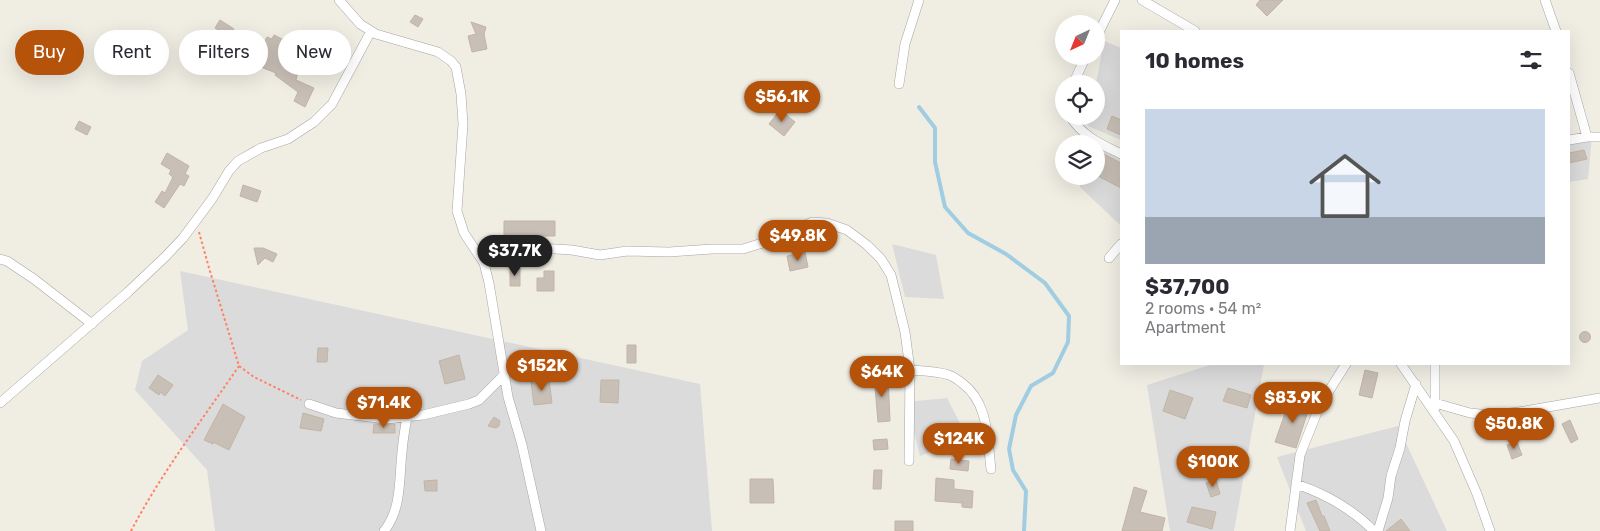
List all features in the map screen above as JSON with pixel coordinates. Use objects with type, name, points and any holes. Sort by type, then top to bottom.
[{"type":"street","points":[[339,0],[360,24],[376,34],[438,52],[456,67],[459,76],[463,124],[457,211],[461,226],[484,263],[508,397],[522,445],[541,531]]},
{"type":"street","points":[[899,84],[905,44],[919,0]]},
{"type":"street","points":[[1105,21],[1116,0]]},
{"type":"street","points":[[1142,0],[1193,30]]},
{"type":"street","points":[[1545,0],[1556,30]]},
{"type":"street","points":[[0,403],[92,324],[165,257],[183,238],[212,199],[229,171],[238,162],[261,148],[288,139],[314,122],[332,104],[371,31]]},
{"type":"street","points":[[1570,77],[1587,137]]},
{"type":"street","points":[[1076,125],[1093,140],[1120,154]]},
{"type":"street","points":[[1570,140],[1600,137]]},
{"type":"street","points":[[476,251],[539,248],[572,250],[600,255],[627,251],[669,252],[712,248],[743,249],[772,240],[812,222],[827,223],[847,230],[867,245],[881,259],[891,275],[906,332],[910,370],[910,461]]},
{"type":"street","points":[[1109,258],[1120,245]]},
{"type":"street","points":[[0,259],[7,261],[34,279],[92,324]]},
{"type":"street","points":[[1290,531],[1300,454],[1320,405],[1345,365]]},
{"type":"street","points":[[1402,365],[1454,441],[1477,494],[1490,531]]},
{"type":"street","points":[[1435,365],[1435,413]]},
{"type":"street","points":[[910,370],[950,375],[972,391],[985,417],[991,469]]},
{"type":"street","points":[[309,404],[336,412],[386,419],[423,415],[480,400],[504,375]]},
{"type":"street","points":[[1378,531],[1416,384]]},
{"type":"street","points":[[1435,403],[1470,413],[1490,415],[1600,398]]},
{"type":"street","points":[[384,531],[395,509],[400,484],[407,417]]},
{"type":"street","points":[[1296,484],[1320,492],[1338,502],[1364,520],[1374,531]]},
{"type":"path","points":[[196,220],[239,366],[254,377],[309,404]]},
{"type":"path","points":[[132,531],[148,500],[175,457],[239,366]]},
{"type":"shaded area","points":[[1105,41],[1120,48],[1120,140],[1088,126],[1105,125],[1105,75],[1098,75],[1100,65],[1105,65]]},
{"type":"shaded area","points":[[1592,136],[1588,179],[1570,182],[1570,141]]},
{"type":"shaded area","points":[[1105,152],[1120,159],[1120,225],[1080,187],[1080,185],[1105,185]]},
{"type":"shaded area","points":[[892,244],[936,255],[944,299],[905,297]]},
{"type":"shaded area","points":[[180,271],[700,384],[712,531],[215,531],[207,470],[135,390],[142,361],[188,330]]},
{"type":"shaded area","points":[[1210,365],[1264,365],[1234,531],[1170,531],[1147,385]]},
{"type":"shaded area","points":[[947,398],[968,439],[920,456],[906,402]]},
{"type":"shaded area","points":[[1398,426],[1447,531],[1306,531],[1277,457]]},
{"type":"building","points":[[1260,0],[1283,0],[1267,16],[1256,5]]},
{"type":"building","points":[[415,15],[423,19],[418,27],[410,22]]},
{"type":"building","points":[[220,20],[234,29],[218,30],[215,28]]},
{"type":"building","points":[[471,22],[486,27],[484,34],[487,49],[472,52],[468,36],[476,34]]},
{"type":"building","points":[[274,35],[278,37],[278,75],[297,75],[296,80],[314,88],[305,107],[294,101],[298,92],[275,75],[276,73],[268,70],[268,37],[272,39]]},
{"type":"building","points":[[780,110],[795,122],[784,136],[769,124]]},
{"type":"building","points":[[1112,116],[1120,120],[1120,135],[1107,129]]},
{"type":"building","points":[[79,121],[91,127],[87,135],[75,129]]},
{"type":"building","points":[[1584,150],[1587,159],[1570,163],[1570,153]]},
{"type":"building","points":[[167,153],[189,166],[185,174],[189,176],[184,186],[180,184],[164,208],[155,202],[162,191],[165,193],[173,177],[169,174],[171,170],[161,164]]},
{"type":"building","points":[[1105,155],[1120,162],[1120,187],[1105,180]]},
{"type":"building","points":[[243,185],[261,191],[257,202],[240,196]]},
{"type":"building","points":[[504,221],[555,221],[555,236],[504,236]]},
{"type":"building","points":[[254,248],[263,248],[277,254],[273,262],[265,258],[258,265]]},
{"type":"building","points":[[805,252],[808,267],[790,271],[787,256]]},
{"type":"building","points":[[520,268],[520,286],[510,286],[510,269]]},
{"type":"building","points":[[544,271],[554,271],[554,291],[537,291],[537,278],[544,278]]},
{"type":"building","points":[[1583,332],[1587,332],[1590,337],[1589,341],[1583,342],[1580,339],[1580,335]]},
{"type":"building","points":[[627,345],[636,345],[636,363],[627,363]]},
{"type":"building","points":[[318,348],[328,348],[327,362],[317,362]]},
{"type":"building","points":[[459,355],[465,379],[445,384],[439,361]]},
{"type":"building","points":[[1365,370],[1378,373],[1372,398],[1359,395]]},
{"type":"building","points":[[158,375],[173,385],[165,396],[160,392],[159,395],[149,388]]},
{"type":"building","points":[[874,375],[888,375],[890,421],[878,422]]},
{"type":"building","points":[[549,379],[552,403],[534,405],[531,382]]},
{"type":"building","points":[[601,380],[619,380],[618,403],[600,402]]},
{"type":"building","points":[[1228,388],[1251,395],[1247,408],[1223,401]]},
{"type":"building","points":[[1170,390],[1193,398],[1185,419],[1163,411]]},
{"type":"building","points":[[1290,399],[1310,405],[1296,448],[1275,442]]},
{"type":"building","points":[[223,404],[245,417],[229,450],[204,440]]},
{"type":"building","points":[[303,413],[324,419],[321,431],[300,428]]},
{"type":"building","points":[[494,417],[500,421],[499,426],[496,428],[488,426]]},
{"type":"building","points":[[1570,420],[1578,439],[1571,443],[1562,424]]},
{"type":"building","points":[[374,424],[395,424],[395,433],[373,433]]},
{"type":"building","points":[[887,439],[888,449],[874,450],[873,440]]},
{"type":"building","points":[[1517,442],[1522,455],[1512,459],[1507,445]]},
{"type":"building","points":[[951,459],[969,461],[968,471],[950,469]]},
{"type":"building","points":[[874,470],[882,470],[881,489],[873,489]]},
{"type":"building","points":[[936,478],[954,480],[954,489],[973,491],[972,508],[962,507],[962,503],[935,501]]},
{"type":"building","points":[[750,479],[773,479],[774,503],[750,503]]},
{"type":"building","points":[[437,480],[437,491],[425,491],[424,481]]},
{"type":"building","points":[[1216,480],[1220,494],[1211,497],[1206,483]]},
{"type":"building","points":[[1134,487],[1147,491],[1140,512],[1165,518],[1162,531],[1122,531]]},
{"type":"building","points":[[1316,500],[1330,531],[1320,531],[1307,503]]},
{"type":"building","points":[[1192,507],[1216,512],[1212,529],[1187,522]]},
{"type":"building","points":[[1401,519],[1410,531],[1386,531]]},
{"type":"building","points":[[895,521],[913,521],[913,531],[895,531]]},
{"type":"waterway","points":[[919,107],[935,128],[935,162],[945,207],[968,233],[1006,254],[1045,283],[1069,316],[1068,342],[1053,373],[1031,386],[1016,415],[1009,449],[1013,470],[1026,491],[1024,531]]}]
